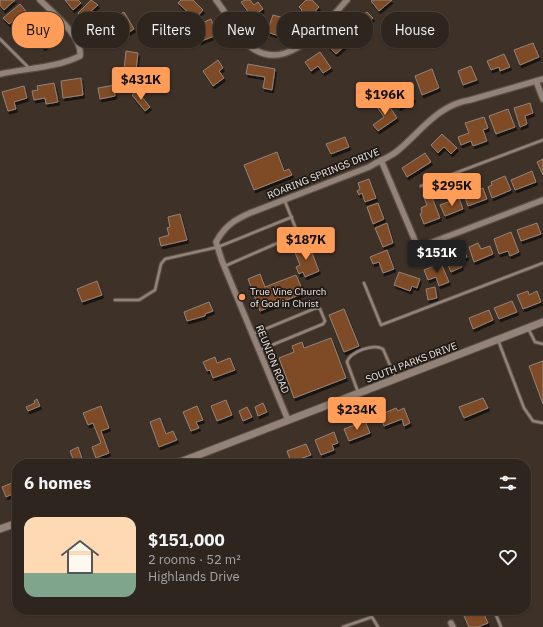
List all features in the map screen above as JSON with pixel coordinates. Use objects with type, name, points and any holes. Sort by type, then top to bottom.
[{"type":"street","points":[[0,74],[29,68],[54,66],[73,60],[80,56],[81,50],[76,37],[40,0]]},
{"type":"street","points":[[216,0],[248,44],[259,51],[284,55],[300,48],[347,0]]},
{"type":"street","name":"ROARING SPRINGS DRIVE","points":[[218,247],[216,242],[224,229],[233,220],[368,167],[394,153],[438,113],[458,102],[543,79]]},
{"type":"street","points":[[536,81],[543,99]]},
{"type":"street","points":[[381,160],[416,243],[425,245],[543,200]]},
{"type":"street","name":"REUNION ROAD","points":[[218,247],[224,266],[288,420]]},
{"type":"street","name":"SOUTH PARKS DRIVE","points":[[188,459],[543,322]]},
{"type":"street","points":[[0,529],[12,525]]},
{"type":"lane","points":[[0,39],[29,68]]},
{"type":"lane","points":[[421,186],[543,140]]},
{"type":"lane","points":[[224,266],[296,236],[298,232],[284,199]]},
{"type":"lane","points":[[115,300],[139,300],[155,290],[161,264],[165,259],[218,247],[292,217]]},
{"type":"lane","points":[[364,283],[381,325],[543,264]]},
{"type":"lane","points":[[253,334],[316,308],[320,309],[325,321],[323,324],[260,350]]},
{"type":"lane","points":[[528,328],[535,342],[543,344]]},
{"type":"lane","points":[[498,339],[524,408],[533,421],[543,423]]},
{"type":"lane","points":[[358,394],[347,362],[354,354],[371,347],[376,346],[383,349],[396,379]]},
{"type":"lane","points":[[496,615],[501,627]]},
{"type":"lane","points":[[343,627],[372,616],[378,627]]},
{"type":"building","points":[[0,0],[15,0],[4,10],[0,5]]},
{"type":"building","points":[[65,0],[78,0],[81,3],[73,10]]},
{"type":"building","points":[[91,0],[98,5],[91,11],[92,12],[79,12]]},
{"type":"building","points":[[181,0],[193,0],[203,10],[201,12],[188,12],[178,3]]},
{"type":"building","points":[[250,0],[254,5],[258,2],[263,9],[259,12],[248,12],[241,2]]},
{"type":"building","points":[[306,0],[312,0],[319,7],[314,12],[300,12],[302,10],[299,7]]},
{"type":"building","points":[[392,0],[379,11],[371,1]]},
{"type":"building","points":[[20,4],[27,12],[12,12],[12,22],[9,24],[3,18]]},
{"type":"building","points":[[273,15],[277,16],[277,35],[269,33],[269,26]]},
{"type":"building","points":[[211,19],[213,24],[213,37],[205,40],[205,22]]},
{"type":"building","points":[[129,20],[134,29],[129,32]]},
{"type":"building","points":[[533,43],[539,57],[520,65],[514,50]]},
{"type":"building","points":[[330,48],[343,48],[336,54]]},
{"type":"building","points":[[126,51],[138,53],[135,80],[123,79]]},
{"type":"building","points":[[320,52],[331,68],[323,73],[318,66],[311,71],[305,62]]},
{"type":"building","points":[[504,54],[510,67],[500,71],[499,67],[491,70],[487,61]]},
{"type":"building","points":[[218,60],[223,68],[219,71],[224,78],[213,86],[203,71]]},
{"type":"building","points":[[248,64],[275,69],[272,90],[263,88],[265,77],[246,74]]},
{"type":"building","points":[[471,66],[477,80],[463,85],[458,71]]},
{"type":"building","points":[[432,69],[439,88],[422,95],[415,76]]},
{"type":"building","points":[[81,78],[83,95],[63,98],[61,81]]},
{"type":"building","points":[[405,82],[414,99],[399,108],[393,98],[401,93],[397,87]]},
{"type":"building","points":[[54,83],[58,102],[46,104],[45,98],[34,100],[32,91],[38,90],[37,86]]},
{"type":"building","points":[[114,85],[115,96],[100,99],[98,88]]},
{"type":"building","points":[[24,86],[27,98],[14,102],[16,109],[8,111],[2,92]]},
{"type":"building","points":[[137,91],[150,107],[145,111],[132,95]]},
{"type":"building","points":[[386,101],[397,118],[378,131],[373,125],[384,117],[377,107]]},
{"type":"building","points":[[530,103],[533,113],[525,116],[527,124],[520,127],[514,108]]},
{"type":"building","points":[[508,109],[515,127],[496,134],[489,116]]},
{"type":"building","points":[[484,117],[488,128],[483,130],[487,141],[473,146],[471,141],[461,145],[458,137],[469,133],[465,123]]},
{"type":"building","points":[[442,134],[457,148],[451,154],[444,147],[438,153],[431,145]]},
{"type":"building","points":[[345,137],[349,147],[331,154],[326,144]]},
{"type":"building","points":[[277,152],[284,171],[289,169],[292,175],[254,190],[244,165]]},
{"type":"building","points":[[425,153],[431,162],[407,177],[402,168]]},
{"type":"building","points":[[543,159],[543,175],[537,162]]},
{"type":"building","points":[[532,171],[536,182],[515,190],[511,180]]},
{"type":"building","points":[[474,174],[477,181],[470,184],[467,177]]},
{"type":"building","points":[[505,176],[511,190],[492,198],[488,187],[492,185],[491,182]]},
{"type":"building","points":[[369,179],[376,198],[365,202],[362,193],[359,195],[357,191],[360,189],[358,183]]},
{"type":"building","points":[[483,188],[487,199],[468,206],[464,195]]},
{"type":"building","points":[[430,192],[440,218],[424,224],[420,214],[422,213],[421,208],[427,205],[423,195]]},
{"type":"building","points":[[459,198],[463,209],[445,216],[440,205]]},
{"type":"building","points":[[378,203],[384,219],[373,224],[367,207]]},
{"type":"building","points":[[180,214],[187,240],[161,246],[159,238],[169,235],[167,228],[170,227],[168,217]]},
{"type":"building","points":[[387,223],[393,243],[383,247],[375,228]]},
{"type":"building","points":[[537,223],[541,234],[521,241],[517,230]]},
{"type":"building","points":[[511,232],[519,252],[510,256],[508,251],[499,254],[494,239]]},
{"type":"building","points":[[478,243],[481,249],[490,246],[493,254],[474,262],[469,247]]},
{"type":"building","points":[[309,245],[319,271],[305,277],[303,272],[299,274],[296,267],[300,265],[294,250]]},
{"type":"building","points":[[463,248],[467,257],[459,260],[462,267],[451,272],[444,256]]},
{"type":"building","points":[[387,250],[394,269],[383,273],[379,262],[373,264],[370,257]]},
{"type":"building","points":[[441,263],[449,282],[439,286],[436,277],[428,280],[424,270]]},
{"type":"building","points":[[399,272],[420,279],[417,288],[412,286],[410,291],[394,285]]},
{"type":"building","points":[[260,274],[265,287],[296,275],[304,293],[260,311],[248,279]]},
{"type":"building","points":[[97,281],[102,295],[82,302],[77,289]]},
{"type":"building","points":[[435,287],[437,298],[428,300],[426,289]]},
{"type":"building","points":[[528,291],[529,295],[537,291],[541,302],[523,309],[517,295]]},
{"type":"building","points":[[512,301],[517,312],[499,319],[494,308]]},
{"type":"building","points":[[209,302],[213,311],[205,314],[205,316],[187,321],[184,312]]},
{"type":"building","points":[[344,309],[359,346],[344,352],[329,315]]},
{"type":"building","points":[[489,310],[493,320],[473,329],[469,318]]},
{"type":"building","points":[[331,338],[346,378],[294,398],[279,358],[294,352],[292,346],[302,342],[304,348]]},
{"type":"building","points":[[215,357],[217,363],[230,358],[235,370],[213,378],[210,370],[207,371],[203,362]]},
{"type":"building","points":[[543,361],[543,404],[529,366]]},
{"type":"building","points":[[483,398],[488,408],[464,418],[459,407]]},
{"type":"building","points":[[37,399],[40,406],[28,411],[26,407],[35,403],[34,401]]},
{"type":"building","points":[[226,400],[232,415],[217,421],[211,406]]},
{"type":"building","points":[[263,403],[267,412],[258,416],[255,407]]},
{"type":"building","points":[[101,406],[109,428],[101,431],[109,453],[96,458],[92,447],[101,443],[93,423],[88,425],[83,413]]},
{"type":"building","points":[[197,406],[203,420],[196,422],[199,428],[191,431],[183,412]]},
{"type":"building","points":[[247,407],[252,417],[243,421],[239,411]]},
{"type":"building","points":[[396,408],[398,411],[404,408],[410,423],[404,426],[402,419],[384,426],[380,415]]},
{"type":"building","points":[[160,418],[166,434],[173,431],[177,440],[159,447],[150,422]]},
{"type":"building","points":[[365,421],[370,433],[349,441],[344,429]]},
{"type":"building","points":[[334,432],[338,443],[332,445],[334,450],[321,455],[315,440]]},
{"type":"building","points":[[306,444],[311,455],[300,459],[290,459],[287,451]]},
{"type":"building","points":[[78,447],[82,459],[73,459],[70,451]]},
{"type":"building","points":[[12,483],[12,494],[6,497],[2,487]]},
{"type":"building","points":[[484,615],[488,623],[478,627],[469,627],[464,616]]},
{"type":"place","name":"True Vine Church of God in Christ","points":[[242,297]]}]
